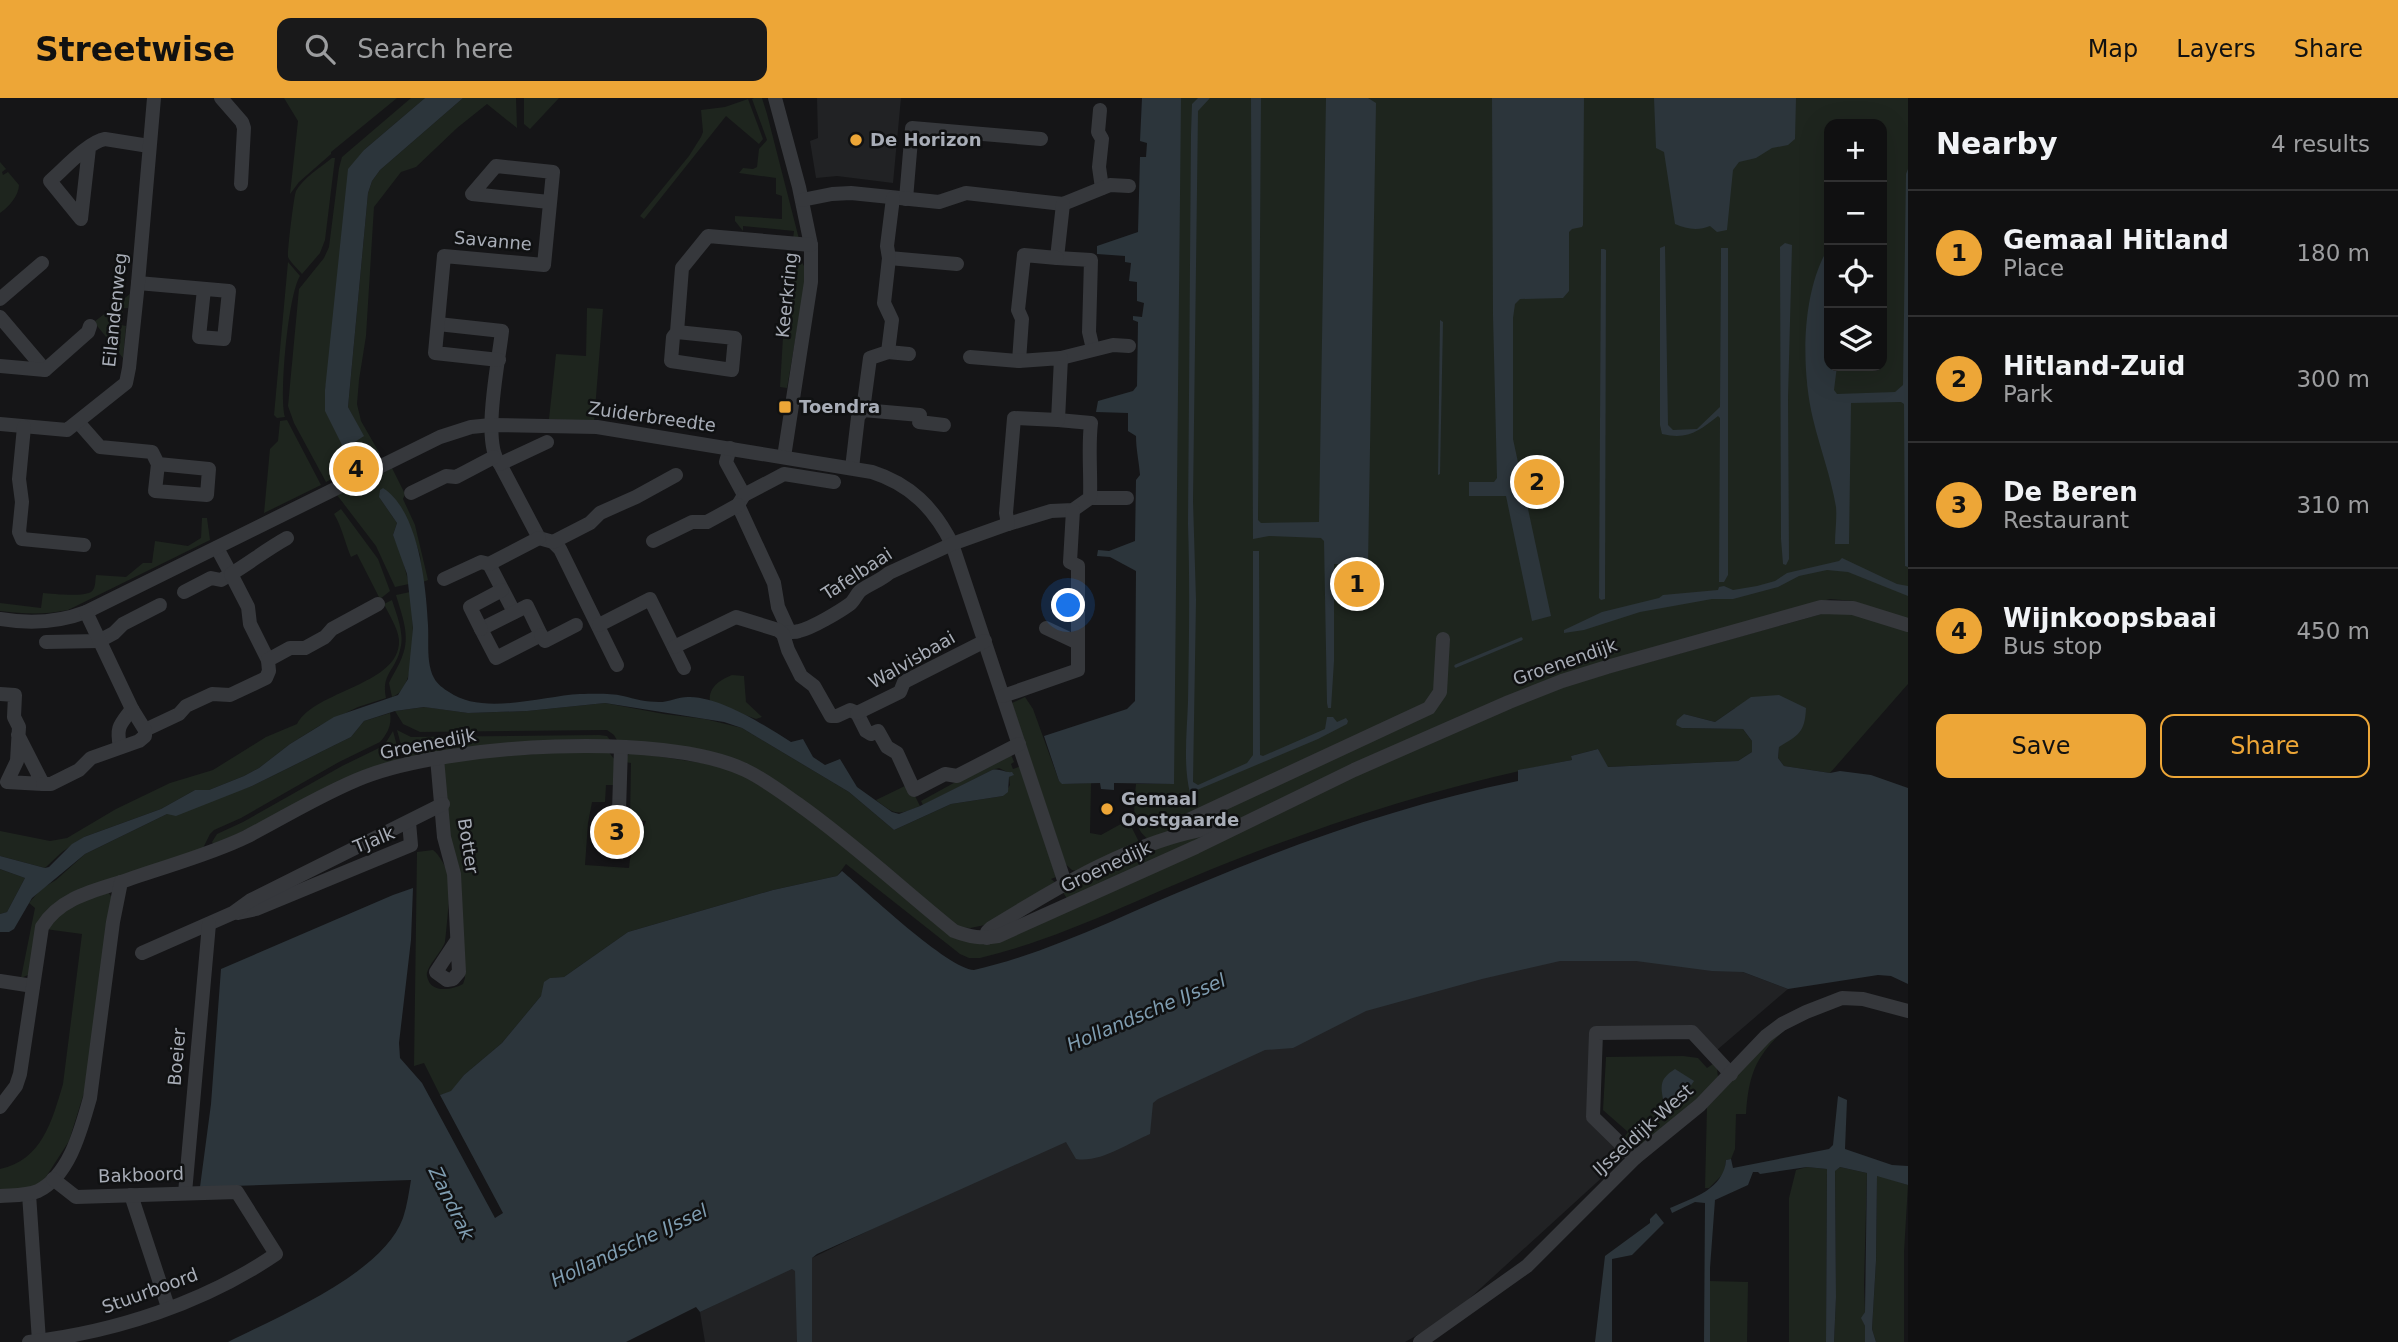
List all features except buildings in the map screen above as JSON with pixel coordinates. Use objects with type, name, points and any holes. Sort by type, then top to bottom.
[{"type":"street","name":"Eilandenweg","points":[[0,424],[67,430],[126,383],[138,283],[154,98]]},
{"type":"street","points":[[221,98],[244,128],[241,184]]},
{"type":"street","name":"Keerkring","points":[[775,98],[811,245],[811,282],[785,457]]},
{"type":"street","points":[[1100,110],[1098,132],[1101,139],[1099,167],[1102,188]]},
{"type":"street","points":[[888,352],[892,320],[884,303],[889,258],[887,246],[912,128],[1041,139]]},
{"type":"street","points":[[89,148],[105,139],[149,146]]},
{"type":"street","name":"Savanne","points":[[499,360],[435,353],[444,256],[544,265],[553,172],[496,166],[472,194],[549,202]]},
{"type":"street","points":[[802,200],[842,193],[939,202],[966,193],[1063,204],[1110,185],[1129,186]]},
{"type":"street","points":[[1057,258],[1063,204]]},
{"type":"street","points":[[677,332],[735,338],[732,370],[671,361],[673,337],[677,332],[682,268],[708,236],[811,245]]},
{"type":"street","points":[[1019,361],[1022,319],[1018,310],[1024,254],[1091,260],[1089,332],[1093,349]]},
{"type":"street","points":[[889,258],[957,264]]},
{"type":"street","points":[[0,299],[42,263]]},
{"type":"street","points":[[138,283],[204,289]]},
{"type":"street","points":[[0,317],[45,370]]},
{"type":"street","points":[[438,324],[502,331],[491,425],[497,461],[546,540],[560,549],[617,665]]},
{"type":"street","points":[[0,366],[45,370],[89,332],[90,326]]},
{"type":"street","points":[[970,357],[1019,361],[1061,358],[1113,345],[1129,346]]},
{"type":"street","points":[[852,468],[858,416],[863,410],[870,358],[888,352],[909,354]]},
{"type":"street","points":[[1058,420],[1061,358]]},
{"type":"street","points":[[863,410],[920,415],[919,422],[944,425]]},
{"type":"street","points":[[1008,524],[1006,513],[1014,418],[1091,423],[1087,448],[1091,465],[1090,498]]},
{"type":"street","points":[[78,422],[100,447],[152,452],[158,464]]},
{"type":"street","points":[[24,427],[19,479],[22,502],[19,532],[22,539],[84,545]]},
{"type":"street","name":"Zuiderbreedte","points":[[0,619],[21,622],[54,621],[86,612],[440,437],[471,427],[597,427],[852,468],[884,476],[915,494],[942,523],[952,544],[1065,883]]},
{"type":"street","points":[[411,493],[446,476],[457,477],[547,442]]},
{"type":"street","points":[[730,448],[726,462],[774,583],[778,607],[801,676],[814,686],[831,716],[850,710],[857,713],[866,731],[871,734],[878,731],[887,747],[897,753],[914,790],[945,774],[957,776],[1019,744]]},
{"type":"street","points":[[653,541],[692,522],[707,522],[784,474],[834,482]]},
{"type":"street","points":[[444,579],[481,562],[489,564],[590,523],[600,513],[676,475]]},
{"type":"street","points":[[1003,696],[1078,670],[1079,566],[1070,562],[1073,510],[1090,498],[1127,498]]},
{"type":"street","name":"Tafelbaai","points":[[786,633],[797,632],[823,621],[830,614],[852,603],[861,591],[889,573],[952,544],[1051,511],[1073,510]]},
{"type":"street","points":[[184,592],[211,578],[221,580],[287,538]]},
{"type":"street","points":[[145,730],[212,694],[230,695],[266,678],[269,671],[268,660],[250,624],[248,607],[217,548]]},
{"type":"street","points":[[489,564],[514,612]]},
{"type":"street","points":[[502,590],[470,607],[496,658],[541,635]]},
{"type":"street","points":[[599,625],[650,599],[684,668]]},
{"type":"street","points":[[268,660],[290,648],[305,648],[325,637],[332,629],[377,604]]},
{"type":"street","points":[[46,642],[99,641],[114,634],[123,624],[160,605]]},
{"type":"street","points":[[481,629],[527,606],[544,641],[576,625]]},
{"type":"street","name":"Groenendijk","points":[[1251,820],[1354,770],[1509,702],[1607,667],[1821,607],[1853,608],[1908,625]]},
{"type":"street","points":[[0,694],[15,695],[14,717],[19,727],[18,761],[7,782],[51,784],[79,770],[91,758],[139,741],[145,736],[145,730],[131,709],[86,612]]},
{"type":"street","points":[[674,647],[736,617],[786,633]]},
{"type":"street","points":[[1046,628],[1078,643]]},
{"type":"street","name":"Walvisbaai","points":[[857,713],[900,692],[904,682],[985,641]]},
{"type":"street","name":"Groenedijk","points":[[1181,835],[1184,822],[1429,708],[1440,692],[1443,644]]},
{"type":"street","points":[[120,747],[118,727],[131,709]]},
{"type":"street","points":[[18,736],[43,784]]},
{"type":"street","points":[[619,811],[621,747]]},
{"type":"street","name":"Groenedijk","points":[[33,986],[41,926],[55,910],[86,894],[234,842],[364,777],[404,764],[438,758],[531,748],[621,747],[693,754],[728,763],[773,787],[837,832],[954,931],[971,937],[998,936],[1251,820]]},
{"type":"street","name":"Botter","points":[[438,758],[444,837],[454,874],[457,940]]},
{"type":"street","name":"Tjalk","points":[[142,954],[233,913],[240,914],[256,909],[443,804]]},
{"type":"street","name":"Groenedijk","points":[[987,938],[987,932],[991,928],[1065,883],[1152,844],[1251,820]]},
{"type":"street","name":"Tjalk","points":[[327,871],[411,845],[409,822]]},
{"type":"street","points":[[0,1196],[29,1194],[41,1189],[53,1179],[69,1157],[90,1098],[113,922],[121,882]]},
{"type":"street","name":"Boeier","points":[[186,1193],[209,924]]},
{"type":"street","points":[[0,981],[33,986],[20,1074],[16,1086],[0,1107]]},
{"type":"street","name":"IJsseldijk-West","points":[[1420,1342],[1527,1266],[1635,1158],[1700,1105],[1782,1024],[1842,998],[1863,999],[1908,1011]]},
{"type":"street","points":[[1635,1158],[1593,1117],[1596,1033],[1692,1032],[1731,1074]]},
{"type":"street","name":"Bakboord","points":[[53,1179],[76,1197],[237,1192],[276,1254]]},
{"type":"street","points":[[29,1194],[34,1341]]},
{"type":"street","points":[[131,1195],[168,1307]]},
{"type":"street","name":"Stuurboord","points":[[34,1341],[112,1327],[168,1307],[235,1278],[276,1254]]},
{"type":"shaded area","points":[[284,98],[397,98],[331,152],[290,194],[298,121]]},
{"type":"shaded area","points":[[411,98],[425,98],[364,150],[325,391],[363,436],[348,407],[368,193],[372,181],[380,170],[463,98],[516,98],[517,128],[487,104],[416,167],[401,172],[374,207],[366,336],[357,404],[361,421],[380,454],[326,482],[294,423],[288,406],[299,289],[324,258],[329,247],[342,157]]},
{"type":"shaded area","points":[[524,98],[559,98],[530,129],[524,124]]},
{"type":"shaded area","points":[[762,98],[799,239],[793,239],[794,231],[743,226],[743,231],[735,221],[735,216],[782,219],[782,196],[776,194],[776,178],[739,173],[743,168],[757,167],[759,149],[767,140],[752,99]]},
{"type":"shaded area","name":"De Horizon","points":[[817,98],[901,98],[893,183],[837,176],[816,178],[810,141],[818,138]]},
{"type":"shaded area","points":[[1165,98],[1908,98],[1908,620],[1853,601],[1830,599],[1563,676],[1069,902],[1061,889],[1149,840],[1136,821],[1136,784],[1170,784]]},
{"type":"shaded area","points":[[748,99],[763,139],[759,144],[726,116],[644,219],[640,216],[689,156],[701,137],[701,110],[725,107]]},
{"type":"shaded area","points":[[335,158],[325,240],[320,253],[302,274],[288,257],[296,191],[308,177]]},
{"type":"shaded area","points":[[0,162],[6,169],[2,172],[3,175],[8,172],[19,185],[13,201],[0,213]]},
{"type":"shaded area","points":[[796,260],[801,261],[807,271],[787,388],[780,387],[783,337],[787,337]]},
{"type":"shaded area","points":[[288,262],[300,276],[292,303],[286,346],[283,389],[285,417],[277,418],[274,415]]},
{"type":"shaded area","points":[[130,294],[128,308],[123,308],[121,325],[126,326],[123,358],[94,322]]},
{"type":"shaded area","points":[[587,308],[603,309],[594,422],[549,419],[556,354],[586,356]]},
{"type":"shaded area","points":[[287,420],[321,485],[264,513],[270,449],[278,441],[280,421]]},
{"type":"shaded area","points":[[392,468],[405,494],[403,499],[415,525],[428,580],[423,582],[420,555],[410,526],[379,497],[397,523],[393,535],[409,584],[395,587],[376,546],[337,495]]},
{"type":"shaded area","points":[[341,509],[378,559],[390,591],[380,599],[357,554],[351,557],[334,514]]},
{"type":"shaded area","points":[[202,518],[207,518],[210,540],[68,610],[34,614],[0,611],[0,603],[41,608],[43,593],[87,594],[94,589],[96,575],[126,577],[143,563],[152,563],[155,541],[188,546],[201,538]]},
{"type":"shaded area","points":[[410,592],[413,633],[411,666],[401,691],[392,697],[389,683],[401,660],[406,641],[405,626],[396,595]]},
{"type":"shaded area","points":[[392,600],[402,638],[398,657],[385,683],[386,698],[358,707],[319,726],[244,776],[209,790],[195,790],[161,809],[84,837],[45,868],[0,856],[0,831],[50,841],[67,838],[116,809],[170,783],[213,770],[266,737],[297,724],[307,712],[321,703],[372,677],[396,655],[398,635],[384,604]]},
{"type":"shaded area","points":[[1836,610],[1908,630],[1908,684],[1830,773],[1784,766],[1778,758],[1779,747],[1735,708],[1715,722],[1684,714],[1682,728],[1743,729],[1752,741],[1752,752],[1738,761],[1607,767],[1598,749],[1571,756],[1572,760],[1484,779],[1398,803],[1269,847],[1044,939],[980,958],[969,958],[960,954],[846,864],[837,876],[773,890],[628,932],[564,977],[551,978],[541,996],[502,1043],[464,1075],[451,1092],[440,1095],[424,1063],[414,1066],[417,852],[433,850],[450,877],[445,942],[427,973],[429,982],[437,988],[448,989],[463,984],[465,978],[444,763],[479,757],[607,750],[615,760],[615,785],[606,785],[605,802],[592,802],[585,865],[629,868],[630,859],[646,821],[630,820],[631,763],[624,762],[630,752],[728,767],[796,807],[932,919],[981,940],[1369,766],[1542,692]]},
{"type":"shaded area","points":[[732,675],[744,676],[746,702],[762,717],[756,719],[710,702],[713,688]]},
{"type":"shaded area","points":[[1025,697],[1033,709],[1059,781],[1063,784],[1091,783],[1090,833],[1101,835],[1128,820],[1139,842],[1077,871],[1063,862],[1012,703]]},
{"type":"shaded area","points":[[605,703],[705,719],[742,728],[849,792],[894,830],[951,804],[1003,796],[1010,785],[1009,777],[1013,775],[999,768],[923,805],[921,801],[1010,752],[1014,762],[1011,764],[1013,769],[1021,766],[1056,877],[1051,879],[1055,882],[985,925],[956,927],[769,779],[618,742],[607,730],[420,732],[403,724],[395,711],[425,707],[468,713],[527,711]]},
{"type":"shaded area","points":[[390,713],[389,728],[380,742],[214,830],[203,848],[53,906],[28,975],[21,978],[35,908],[29,903],[41,889],[56,880],[85,854],[167,814],[252,786],[351,737],[364,721]]},
{"type":"shaded area","points":[[397,730],[411,737],[599,735],[607,736],[610,740],[405,760]]},
{"type":"shaded area","points":[[393,731],[401,761],[299,804],[214,845],[212,842],[217,834],[379,748]]},
{"type":"shaded area","points":[[909,784],[920,806],[897,812],[876,800]]},
{"type":"shaded area","points":[[0,869],[25,878],[7,912],[0,914]]},
{"type":"shaded area","points":[[108,892],[113,899],[88,1080],[69,1141],[44,1180],[29,1191],[0,1193],[0,1169],[26,1157],[35,1148],[49,1125],[63,1084],[82,934],[45,929],[69,906]]},
{"type":"shaded area","points":[[1480,951],[1700,956],[1788,989],[1710,1056],[1691,1034],[1595,1040],[1592,1116],[1630,1152],[1448,1318],[1405,1342],[705,1342],[700,1312],[1197,1072]]},
{"type":"shaded area","points":[[1789,1026],[1769,1046],[1757,1064],[1749,1086],[1746,1114],[1736,1114],[1735,1149],[1731,1159],[1726,1160],[1724,1173],[1709,1188],[1705,1188],[1707,1107],[1763,1047]]},
{"type":"shaded area","points":[[1606,1057],[1698,1058],[1707,1068],[1713,1064],[1718,1077],[1708,1091],[1642,1144],[1629,1144],[1623,1139],[1628,1132],[1603,1110]]},
{"type":"shaded area","points":[[1807,1167],[1827,1169],[1826,1342],[1789,1342],[1789,1198],[1796,1170]]},
{"type":"shaded area","points":[[1840,1167],[1867,1173],[1865,1312],[1862,1318],[1865,1342],[1834,1342],[1835,1170]]},
{"type":"shaded area","points":[[1877,1175],[1908,1185],[1904,1252],[1904,1342],[1876,1342],[1872,1329]]},
{"type":"shaded area","points":[[1710,1281],[1748,1282],[1747,1342],[1710,1342]]},
{"type":"water","points":[[425,98],[463,98],[380,170],[372,181],[368,193],[348,407],[364,436],[344,449],[325,411],[325,390],[348,169],[364,150]]},
{"type":"water","points":[[1142,98],[1181,98],[1174,784],[1114,783],[1114,790],[1101,789],[1100,783],[1062,784],[1044,736],[1127,709],[1135,701],[1136,571],[1110,557],[1097,556],[1098,550],[1109,551],[1135,541],[1136,480],[1140,475],[1136,436],[1128,431],[1128,413],[1096,412],[1098,401],[1133,391],[1137,386],[1138,322],[1133,320],[1133,316],[1142,317],[1144,303],[1137,301],[1137,282],[1129,281],[1131,263],[1125,262],[1125,256],[1097,254],[1097,246],[1138,232],[1140,157],[1146,157],[1147,143],[1140,141]]},
{"type":"water","points":[[1198,98],[1210,98],[1198,111],[1193,782],[1198,785],[1247,763],[1253,755],[1253,551],[1259,551],[1260,755],[1325,729],[1327,717],[1333,717],[1337,722],[1346,718],[1348,721],[1318,739],[1190,793],[1186,748],[1191,134],[1192,104]]},
{"type":"water","points":[[1251,98],[1261,98],[1258,520],[1261,523],[1319,522],[1326,98],[1368,98],[1376,103],[1368,564],[1334,564],[1331,708],[1328,708],[1327,703],[1324,541],[1321,538],[1269,536],[1253,539]]},
{"type":"water","points":[[1492,98],[1584,98],[1583,225],[1569,232],[1569,291],[1563,298],[1520,299],[1515,304],[1513,318],[1513,439],[1551,616],[1532,621],[1506,496],[1469,496],[1469,482],[1494,482],[1497,478]]},
{"type":"water","points":[[1654,98],[1796,98],[1795,139],[1788,145],[1772,148],[1756,158],[1739,162],[1733,170],[1727,230],[1717,232],[1710,226],[1692,229],[1675,224],[1664,152],[1656,148]]},
{"type":"water","points":[[1908,169],[1908,567],[1905,566],[1904,404],[1851,403],[1849,544],[1835,544],[1836,507],[1813,419],[1805,354],[1808,308],[1813,285],[1824,257],[1824,371],[1836,371],[1834,390],[1837,394],[1895,392],[1903,385]]},
{"type":"water","points":[[1785,243],[1792,245],[1788,398],[1789,559],[1786,565],[1783,564],[1781,539],[1780,247]]},
{"type":"water","points":[[1665,246],[1668,425],[1673,430],[1697,429],[1720,407],[1721,248],[1728,248],[1728,575],[1724,582],[1719,582],[1720,418],[1718,416],[1693,433],[1679,436],[1662,434],[1660,425],[1660,248]]},
{"type":"water","points":[[1601,249],[1604,249],[1605,599],[1601,600]]},
{"type":"water","points":[[1440,320],[1443,322],[1438,475]]},
{"type":"water","points":[[383,488],[405,514],[418,550],[425,590],[431,672],[441,686],[463,699],[495,704],[596,694],[654,702],[686,697],[703,699],[743,713],[791,742],[803,739],[813,757],[825,765],[840,759],[857,787],[892,812],[899,814],[920,806],[992,770],[1012,772],[1014,775],[1009,777],[1008,792],[1003,796],[951,804],[894,830],[849,792],[742,728],[724,722],[605,703],[527,711],[468,713],[424,707],[395,711],[364,721],[351,737],[252,786],[176,816],[167,814],[85,854],[32,898],[14,929],[0,932],[0,914],[7,912],[25,878],[0,869],[0,856],[49,867],[72,844],[84,837],[161,809],[195,790],[209,790],[244,776],[334,717],[398,695],[408,679],[413,628],[407,574],[393,535],[397,523],[379,497]]},
{"type":"water","points":[[1842,558],[1897,584],[1908,586],[1908,596],[1848,572],[1827,570],[1799,576],[1778,587],[1733,599],[1712,599],[1640,612],[1584,630],[1564,633],[1564,630],[1602,612],[1663,595],[1718,590],[1724,586],[1733,590],[1757,586],[1775,581],[1787,573],[1839,561]]},
{"type":"water","points":[[1779,695],[1806,708],[1800,732],[1779,747],[1778,758],[1784,766],[1830,773],[1840,771],[1871,775],[1908,788],[1908,984],[1891,976],[1878,975],[1788,989],[1743,972],[1712,971],[1636,961],[1560,961],[1366,1011],[1293,1048],[1265,1050],[1158,1099],[1153,1103],[1150,1134],[1114,1151],[1095,1158],[1076,1159],[1066,1142],[817,1254],[812,1258],[812,1342],[797,1342],[795,1271],[792,1269],[700,1312],[696,1307],[626,1342],[228,1342],[327,1291],[374,1257],[392,1238],[403,1218],[411,1180],[200,1187],[211,1104],[221,969],[393,895],[413,888],[411,940],[399,1043],[400,1058],[422,1083],[495,1218],[503,1213],[440,1095],[451,1091],[464,1075],[502,1043],[541,996],[544,982],[550,978],[564,977],[628,932],[773,890],[837,876],[842,871],[927,944],[962,966],[974,970],[1061,942],[1239,867],[1318,838],[1437,800],[1518,781],[1518,770],[1572,760],[1571,756],[1598,749],[1608,767],[1738,761],[1752,752],[1752,741],[1743,729],[1682,728],[1676,725],[1677,720],[1684,714],[1715,722],[1751,697]]},
{"type":"water","points":[[1675,1069],[1694,1081],[1681,1094],[1663,1099],[1663,1082]]},
{"type":"water","points":[[1838,1096],[1847,1100],[1845,1149],[1892,1165],[1908,1166],[1908,1185],[1877,1176],[1872,1329],[1876,1342],[1865,1342],[1865,1326],[1861,1318],[1865,1312],[1867,1173],[1840,1167],[1835,1171],[1834,1342],[1826,1342],[1827,1169],[1807,1167],[1760,1174],[1753,1172],[1748,1185],[1715,1200],[1710,1268],[1710,1342],[1704,1342],[1705,1203],[1695,1202],[1672,1213],[1670,1208],[1697,1196],[1713,1185],[1720,1178],[1726,1160],[1731,1159],[1733,1168],[1829,1149],[1833,1145]]},
{"type":"water","points":[[1656,1213],[1664,1223],[1632,1255],[1612,1259],[1612,1342],[1595,1342],[1605,1256],[1650,1223]]},
{"type":"waterway","points":[[1456,666],[1521,639]]},
{"type":"place","name":"De Horizon","points":[[856,140]]},
{"type":"place","name":"Toendra","points":[[785,407]]},
{"type":"place","name":"Wijnkoopsbaai","points":[[356,469]]},
{"type":"place","name":"Hitland-Zuid","points":[[1537,482]]},
{"type":"place","name":"Gemaal Hitland","points":[[1357,584]]},
{"type":"place","name":"Gemaal Oostgaarde","points":[[1107,809]]},
{"type":"place","name":"De Beren","points":[[617,832]]},
{"type":"water label","name":"Hollandsche IJssel","points":[[1146,1012]]},
{"type":"water label","name":"Zandrak","points":[[452,1203]]},
{"type":"water label","name":"Hollandsche IJssel","points":[[629,1245]]}]
